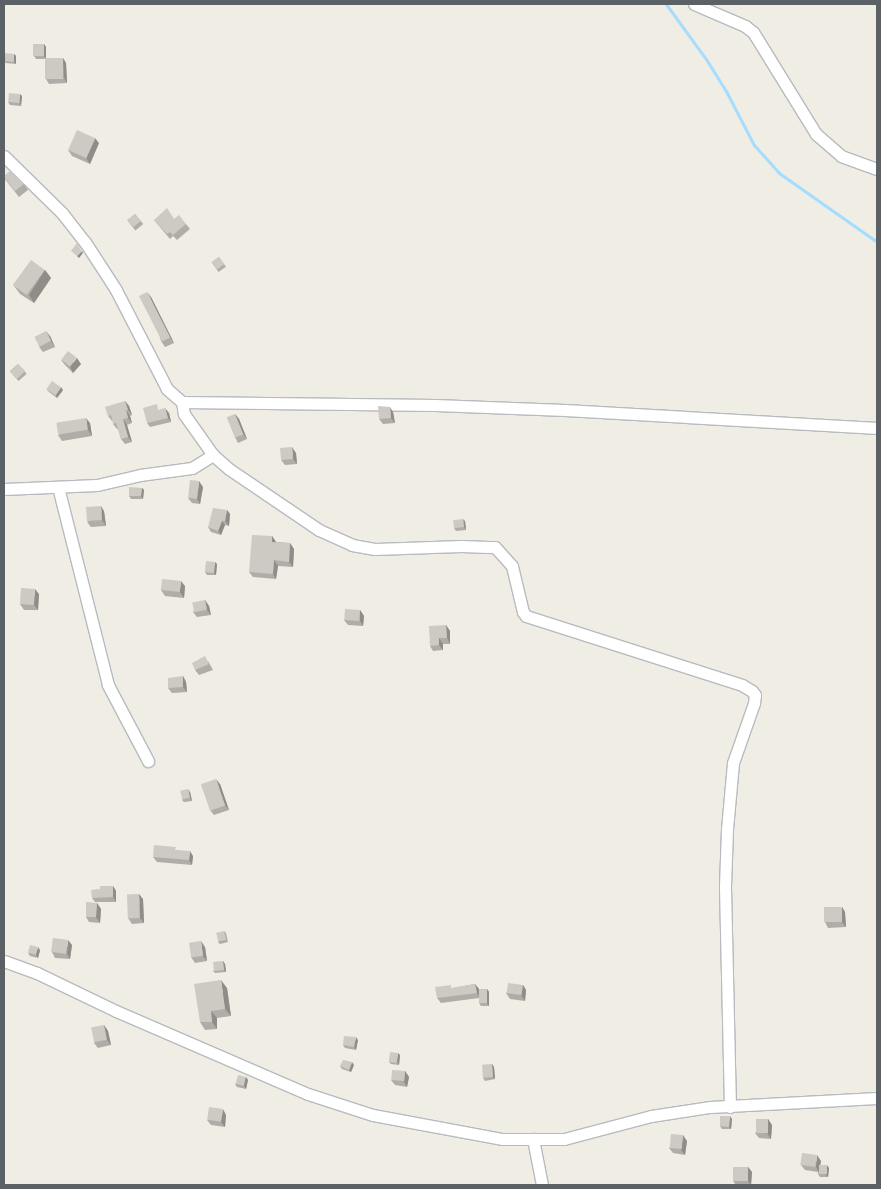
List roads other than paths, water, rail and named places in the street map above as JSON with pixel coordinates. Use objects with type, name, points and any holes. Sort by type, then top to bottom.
[{"type":"street","points":[[694,4],[745,26],[753,32],[816,134],[841,156],[877,169]]},
{"type":"street","points":[[4,156],[62,213],[85,242],[116,290],[167,389],[182,402],[188,420],[213,455],[229,469],[311,525],[352,545],[375,549],[461,546],[495,547],[512,566],[526,616],[742,685],[752,691],[755,695],[754,703],[733,763],[727,829],[725,897],[730,1107]]},
{"type":"street","points":[[182,402],[435,405],[565,410],[877,428]]},
{"type":"street","points":[[4,489],[97,485],[140,475],[192,468],[213,455]]},
{"type":"street","points":[[58,486],[108,685],[148,761]]},
{"type":"street","points":[[4,961],[37,972],[116,1011],[188,1040],[308,1094],[374,1115],[503,1139],[564,1138],[651,1116],[690,1109],[877,1098]]},
{"type":"street","points":[[533,1139],[542,1185]]},
{"type":"waterway","points":[[666,4],[706,59],[727,93],[754,145],[779,173],[877,242]]}]
